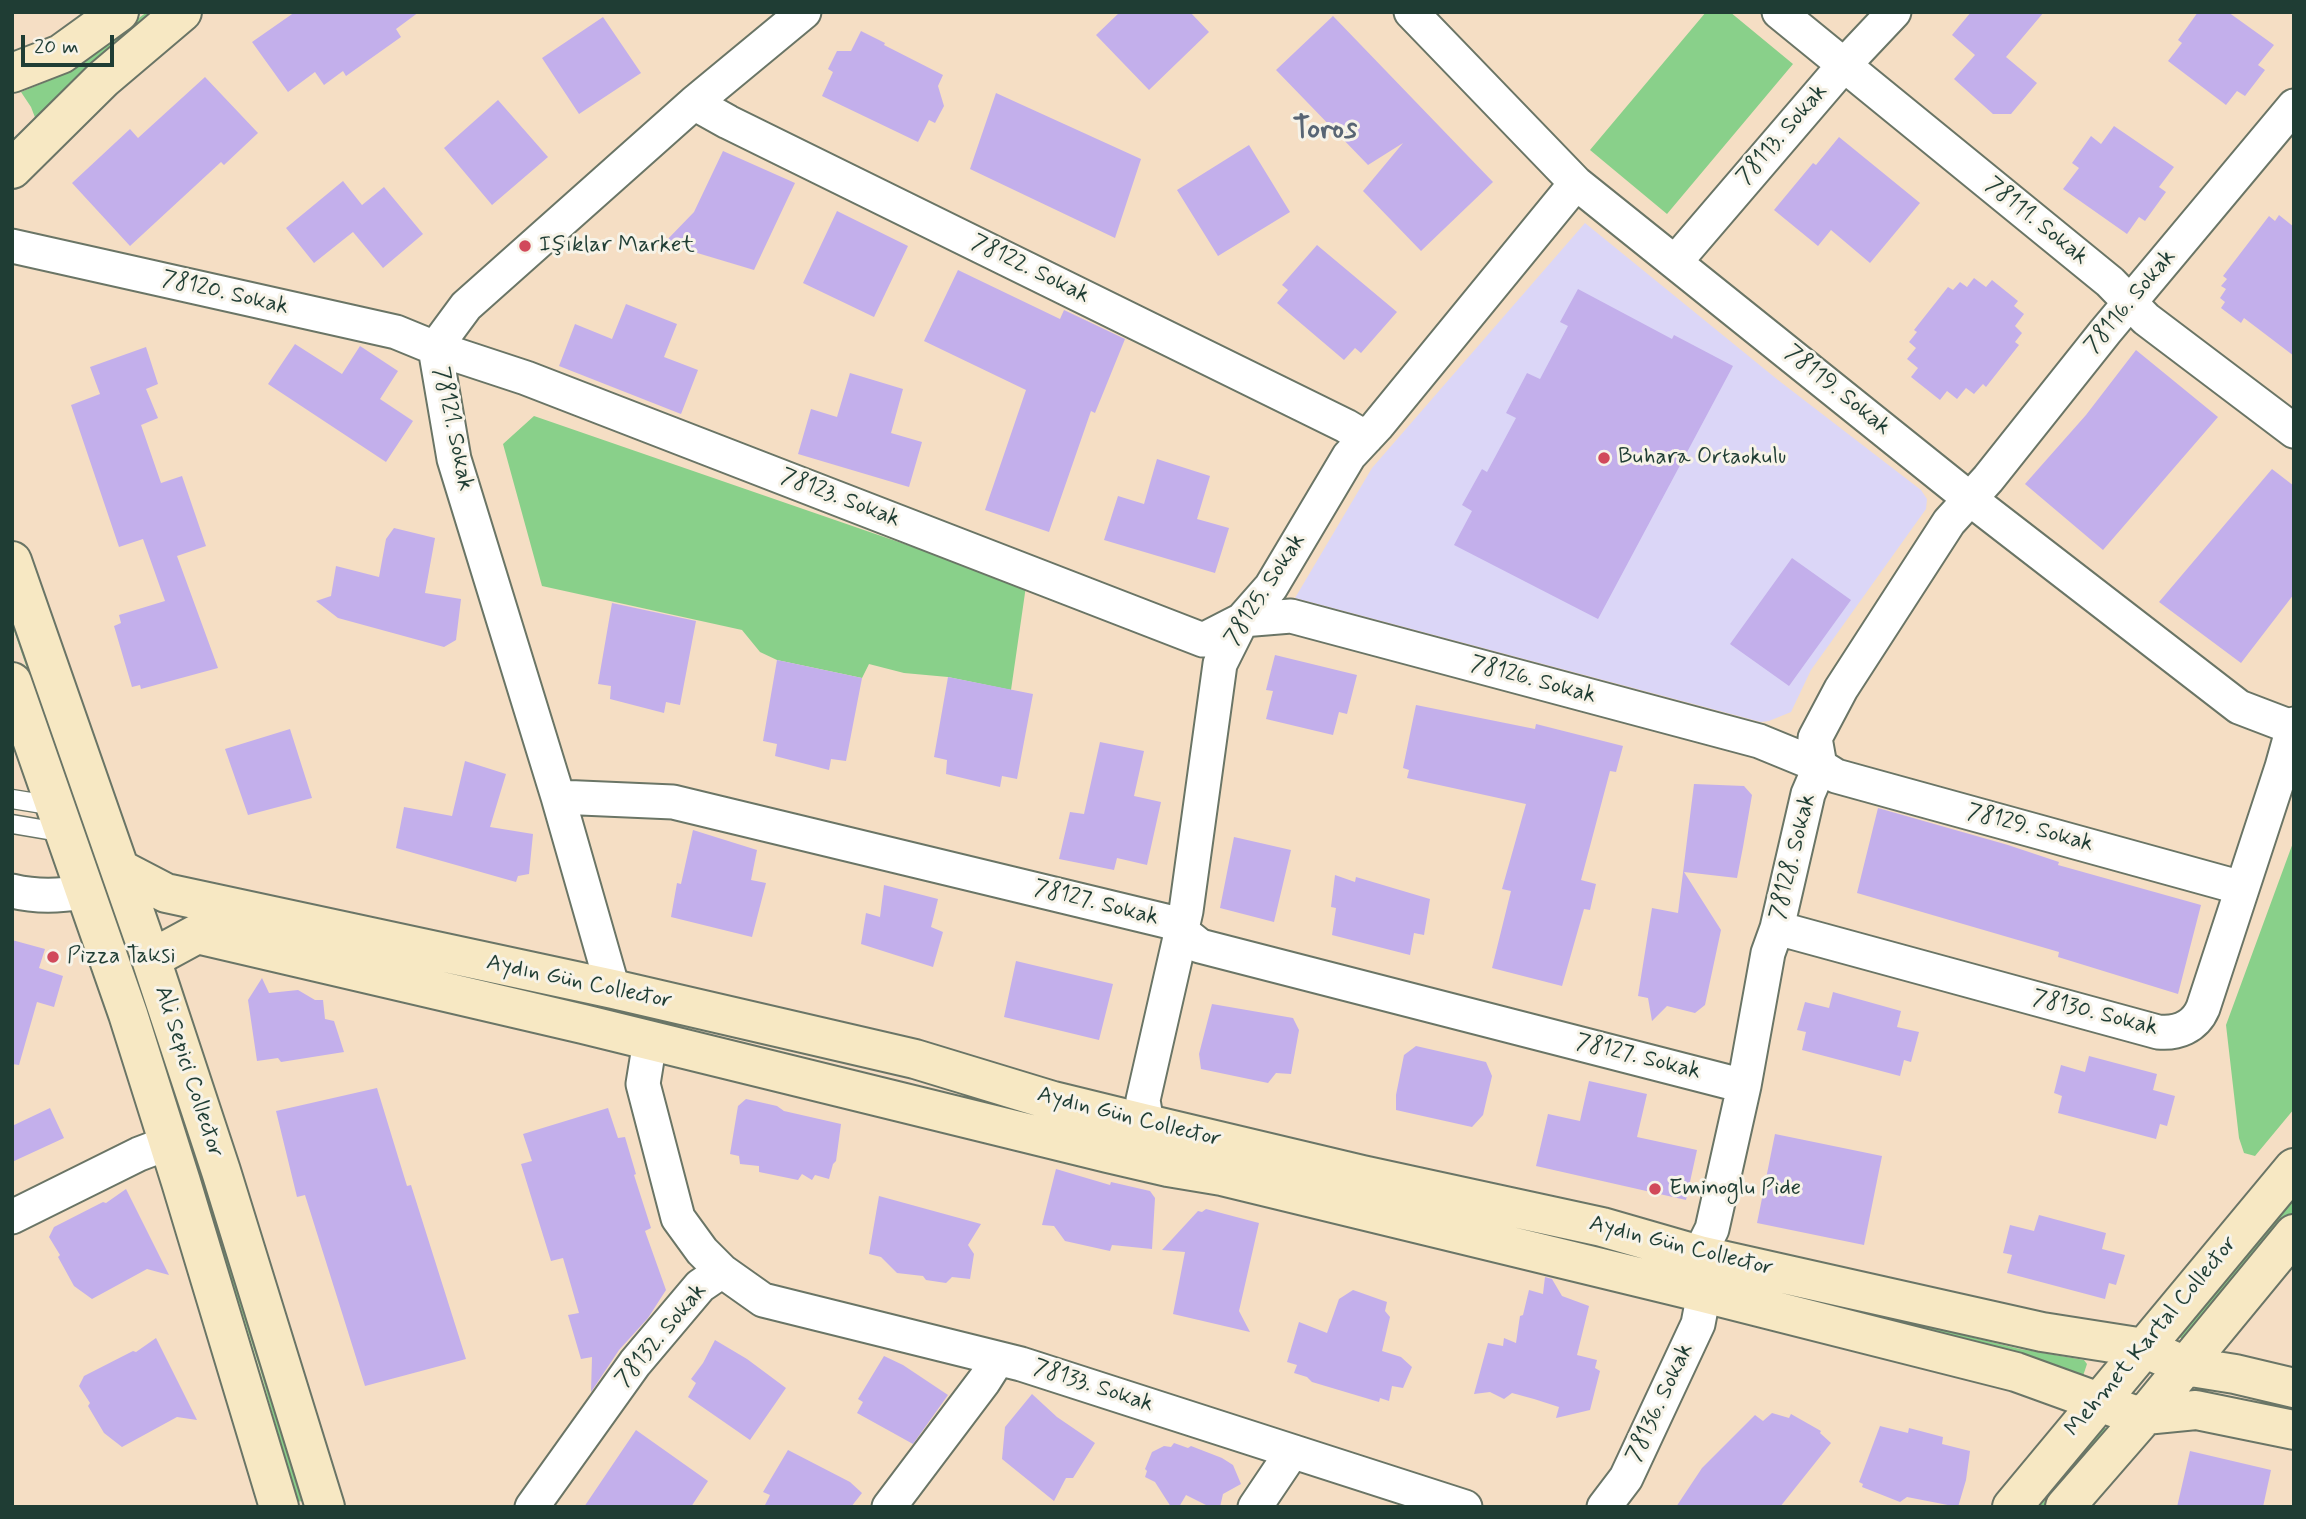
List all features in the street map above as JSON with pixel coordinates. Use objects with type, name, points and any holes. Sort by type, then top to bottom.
[{"type":"main road","points":[[12,73],[61,54],[119,12]]},
{"type":"main road","points":[[12,169],[103,79],[182,12]]},
{"type":"main road","name":"Ali Sepici Collector","points":[[12,561],[151,959],[221,1171],[326,1507]]},
{"type":"main road","name":"Ali Sepici Collector","points":[[13,685],[128,1014],[279,1507]]},
{"type":"main road","name":"Aydın Gün Collector","points":[[120,869],[166,893],[613,989],[915,1059],[1053,1101],[1147,1124],[1362,1175],[1602,1227],[1699,1255],[2042,1332],[2144,1348],[2185,1366]]},
{"type":"main road","name":"Aydın Gün Collector","points":[[151,959],[198,934],[650,1041],[1100,1152],[1222,1176],[1704,1293],[2016,1372],[2132,1414],[2145,1415]]},
{"type":"main road","points":[[1099,1112],[1081,1114],[1073,1119],[1071,1132],[1078,1144],[1100,1152],[1126,1154],[1139,1151],[1147,1124]]},
{"type":"main road","name":"Mehmet Kartal Collector","points":[[2012,1507],[2294,1168]]},
{"type":"main road","name":"Mehmet Kartal Collector","points":[[2066,1507],[2294,1234]]},
{"type":"main road","points":[[2185,1366],[2294,1388]]},
{"type":"main road","points":[[2145,1415],[2196,1410],[2294,1430]]},
{"type":"street","name":"78121. Sokak","points":[[613,989],[558,797],[454,459],[435,348],[466,306],[694,103],[804,12]]},
{"type":"street","name":"78119. Sokak","points":[[1411,12],[1576,183],[1970,499],[2239,707],[2293,727]]},
{"type":"street","name":"78111. Sokak","points":[[1779,12],[2110,282],[2146,319],[2294,431]]},
{"type":"street","name":"78113. Sokak","points":[[1675,261],[1844,65],[1894,12]]},
{"type":"street","name":"78122. Sokak","points":[[694,103],[1366,438]]},
{"type":"street","name":"78116. Sokak","points":[[1970,499],[2294,106]]},
{"type":"street","name":"78125. Sokak","points":[[1147,1124],[1143,1100],[1182,931],[1220,664],[1242,620],[1270,587],[1349,456],[1576,183]]},
{"type":"street","name":"78120. Sokak","points":[[12,246],[396,332],[435,348]]},
{"type":"street","name":"78123. Sokak","points":[[435,348],[526,378],[1203,639],[1242,620]]},
{"type":"street","name":"78128. Sokak","points":[[1699,1255],[1712,1229],[1744,1086],[1768,953],[1777,928],[1808,794],[1820,766],[1815,738],[1841,689],[1949,522],[1970,499]]},
{"type":"street","name":"78126. Sokak","points":[[1242,620],[1291,616],[1759,741],[1820,766]]},
{"type":"street","name":"78130. Sokak","points":[[1777,928],[2168,1033],[2186,1028],[2200,1015],[2293,727]]},
{"type":"street","name":"78129. Sokak","points":[[1820,766],[1836,776],[2242,888]]},
{"type":"street","name":"78127. Sokak","points":[[558,797],[674,802],[1170,922],[1200,946],[1744,1086]]},
{"type":"street","points":[[12,891],[30,896],[57,897],[85,892]]},
{"type":"street","name":"78132. Sokak","points":[[532,1507],[635,1363],[700,1286],[722,1271],[702,1251],[678,1218],[643,1084],[650,1041]]},
{"type":"street","points":[[12,1217],[139,1154],[168,1143]]},
{"type":"street","name":"78133. Sokak","points":[[722,1271],[763,1300],[998,1359],[1465,1507]]},
{"type":"street","name":"78136. Sokak","points":[[1604,1507],[1626,1478],[1682,1360],[1698,1324],[1704,1293]]},
{"type":"street","points":[[889,1507],[998,1359]]},
{"type":"street","points":[[1255,1507],[1292,1452]]},
{"type":"lane","points":[[12,799],[60,819]]},
{"type":"lane","points":[[12,824],[60,819]]},
{"type":"shaded area","points":[[1585,223],[1778,380],[1921,490],[1927,499],[1926,509],[1811,670],[1791,712],[1769,721],[1761,722],[1295,598],[1372,468]]},
{"type":"green space","points":[[147,12],[159,12],[36,120],[21,92],[60,76]]},
{"type":"green space","points":[[1706,12],[1730,12],[1793,64],[1667,214],[1590,150]]},
{"type":"green space","points":[[534,416],[1026,586],[1011,690],[948,677],[904,673],[869,664],[862,678],[777,660],[760,652],[742,630],[542,586],[503,444]]},
{"type":"green space","points":[[12,604],[103,863],[95,866],[12,625]]},
{"type":"green space","points":[[2294,840],[2294,1109],[2255,1156],[2244,1153],[2239,1138],[2226,1025]]},
{"type":"green space","points":[[105,870],[206,1172],[198,1174],[97,873]]},
{"type":"green space","points":[[208,1177],[308,1500],[297,1502],[260,1369],[200,1180]]},
{"type":"green space","points":[[2294,1191],[2294,1213],[2187,1342],[2173,1333]]},
{"type":"green space","points":[[1756,1285],[2020,1349],[2084,1360],[2087,1364],[2083,1376],[1841,1311]]},
{"type":"green space","points":[[2098,1423],[2111,1432],[2047,1507],[2030,1507]]},
{"type":"building","points":[[295,12],[419,12],[396,29],[401,37],[346,76],[343,71],[324,85],[315,72],[288,92],[252,42]]},
{"type":"building","points":[[1120,12],[1190,12],[1209,32],[1149,90],[1096,35]]},
{"type":"building","points":[[1971,12],[2044,12],[2006,57],[2037,83],[2011,114],[1993,114],[1954,79],[1975,55],[1952,35]]},
{"type":"building","points":[[2198,12],[2228,12],[2274,45],[2258,65],[2265,70],[2245,96],[2237,91],[2226,105],[2168,61],[2182,43],[2178,40]]},
{"type":"building","points":[[1333,16],[1493,182],[1421,251],[1363,191],[1403,143],[1368,165],[1276,70]]},
{"type":"building","points":[[603,17],[641,73],[579,114],[542,58]]},
{"type":"building","points":[[861,31],[943,75],[938,86],[944,106],[935,123],[929,120],[918,142],[822,96],[833,72],[828,69],[837,51],[851,51]]},
{"type":"building","points":[[205,77],[258,133],[224,165],[221,162],[130,246],[72,183],[130,129],[138,138]]},
{"type":"building","points":[[996,93],[1141,159],[1115,238],[970,169]]},
{"type":"building","points":[[498,100],[548,157],[492,205],[444,148]]},
{"type":"building","points":[[2114,126],[2174,167],[2159,187],[2166,192],[2145,221],[2139,217],[2127,234],[2063,189],[2079,168],[2072,163],[2091,136],[2101,144]]},
{"type":"building","points":[[1839,137],[1920,203],[1870,263],[1831,230],[1818,246],[1774,210],[1813,163],[1816,165]]},
{"type":"building","points":[[1249,145],[1290,212],[1218,256],[1177,190]]},
{"type":"building","points":[[723,151],[795,183],[754,270],[664,243],[694,212]]},
{"type":"building","points":[[343,181],[362,205],[384,187],[423,234],[383,268],[353,232],[314,263],[286,228]]},
{"type":"building","points":[[837,211],[908,246],[874,317],[803,283]]},
{"type":"building","points":[[2279,215],[2294,227],[2294,356],[2244,318],[2241,323],[2221,308],[2225,302],[2220,298],[2226,289],[2221,286],[2227,279],[2223,276],[2269,216],[2275,221]]},
{"type":"building","points":[[1317,245],[1397,312],[1361,353],[1355,348],[1344,360],[1277,303],[1288,290],[1282,285]]},
{"type":"building","points":[[958,270],[1060,319],[1064,310],[1125,339],[1095,413],[1091,411],[1049,532],[985,510],[1026,390],[924,341]]},
{"type":"building","points":[[1974,278],[1986,287],[1992,280],[2018,301],[2014,306],[2024,314],[2015,326],[2022,333],[2015,342],[2019,345],[1986,387],[1983,384],[1974,394],[1966,388],[1957,399],[1947,391],[1940,400],[1911,377],[1918,368],[1907,359],[1916,348],[1909,342],[1917,332],[1914,330],[1948,287],[1953,290],[1960,282],[1967,287]]},
{"type":"building","name":"Buhara Ortaokulu","points":[[1578,289],[1672,339],[1674,335],[1733,366],[1598,619],[1454,545],[1472,511],[1462,505],[1482,469],[1487,472],[1516,418],[1506,413],[1527,373],[1540,379],[1568,326],[1560,322]]},
{"type":"building","points":[[626,304],[677,324],[664,357],[698,370],[681,414],[559,366],[575,324],[612,339]]},
{"type":"building","points":[[295,344],[342,374],[360,346],[398,371],[380,399],[413,421],[386,462],[268,384]]},
{"type":"building","points":[[146,347],[158,384],[146,389],[158,418],[141,425],[161,483],[182,476],[206,546],[177,556],[218,668],[141,689],[140,685],[132,687],[114,626],[121,623],[119,615],[165,601],[143,539],[119,547],[71,405],[100,394],[90,367]]},
{"type":"building","points":[[2136,350],[2218,417],[2103,550],[2025,484],[2086,415]]},
{"type":"building","points":[[850,373],[903,389],[891,433],[922,442],[909,487],[798,454],[811,409],[837,417]]},
{"type":"building","points":[[1157,459],[1210,476],[1197,519],[1229,528],[1215,573],[1104,540],[1118,496],[1144,504]]},
{"type":"building","points":[[2272,469],[2294,486],[2294,594],[2241,663],[2159,602]]},
{"type":"building","points":[[394,528],[435,538],[425,593],[461,599],[456,640],[444,647],[338,618],[316,601],[331,596],[336,566],[379,577],[386,539]]},
{"type":"building","points":[[1792,558],[1851,600],[1789,686],[1730,644]]},
{"type":"building","points":[[612,603],[696,621],[680,705],[666,702],[664,713],[610,699],[611,686],[598,684]]},
{"type":"building","points":[[1275,655],[1357,675],[1347,714],[1339,712],[1333,735],[1266,719],[1273,691],[1266,690]]},
{"type":"building","points":[[777,660],[862,678],[846,761],[831,759],[829,770],[775,756],[777,744],[763,741]]},
{"type":"building","points":[[948,677],[1033,694],[1017,779],[1002,776],[1000,787],[946,774],[947,760],[934,757]]},
{"type":"building","points":[[1416,705],[1535,729],[1536,724],[1623,746],[1616,772],[1610,771],[1581,880],[1596,884],[1590,910],[1584,909],[1562,986],[1492,968],[1511,891],[1502,889],[1526,804],[1407,778],[1409,770],[1403,768]]},
{"type":"building","points":[[290,729],[312,798],[248,815],[225,749]]},
{"type":"building","points":[[1100,742],[1144,751],[1134,796],[1161,802],[1147,865],[1117,858],[1114,870],[1059,859],[1070,812],[1084,814]]},
{"type":"building","points":[[465,761],[506,774],[490,827],[533,834],[529,874],[518,876],[516,882],[396,848],[404,807],[452,816]]},
{"type":"building","points":[[1694,784],[1744,786],[1752,795],[1743,847],[1737,878],[1684,872],[1721,930],[1705,1005],[1695,1013],[1667,1006],[1652,1021],[1648,998],[1638,996],[1652,908],[1678,913]]},
{"type":"building","points":[[1878,808],[2008,845],[2059,862],[2058,865],[2201,905],[2178,994],[2058,957],[2059,952],[1857,893]]},
{"type":"building","points":[[693,830],[757,850],[751,880],[766,883],[752,937],[671,917],[677,883],[681,884]]},
{"type":"building","points":[[1234,837],[1291,850],[1274,922],[1220,908]]},
{"type":"building","points":[[1335,875],[1355,882],[1356,877],[1430,899],[1424,935],[1414,933],[1410,955],[1332,935],[1336,908],[1331,907]]},
{"type":"building","points":[[884,885],[938,899],[931,927],[943,932],[933,967],[861,944],[866,913],[880,917]]},
{"type":"building","points":[[12,940],[45,949],[39,968],[63,976],[54,1007],[37,1002],[19,1065],[12,1064]]},
{"type":"building","points":[[1016,961],[1113,984],[1099,1040],[1004,1017]]},
{"type":"building","points":[[262,978],[269,993],[298,990],[315,1000],[323,1000],[325,1019],[334,1021],[344,1052],[281,1062],[278,1058],[257,1061],[248,1000]]},
{"type":"building","points":[[1833,992],[1901,1011],[1897,1027],[1919,1032],[1911,1062],[1904,1060],[1900,1076],[1802,1050],[1806,1032],[1797,1030],[1805,1002],[1829,1008]]},
{"type":"building","points":[[1212,1004],[1293,1018],[1299,1030],[1291,1074],[1276,1073],[1268,1083],[1201,1069],[1199,1054]]},
{"type":"building","points":[[1416,1046],[1486,1062],[1492,1076],[1483,1115],[1472,1127],[1396,1110],[1396,1095],[1404,1055]]},
{"type":"building","points":[[2089,1056],[2157,1074],[2153,1090],[2175,1096],[2167,1126],[2160,1124],[2156,1139],[2058,1113],[2062,1096],[2054,1093],[2061,1065],[2085,1072]]},
{"type":"building","points":[[1589,1081],[1647,1094],[1637,1137],[1697,1150],[1686,1200],[1536,1166],[1548,1114],[1580,1121]]},
{"type":"building","points":[[377,1088],[466,1359],[365,1386],[305,1195],[297,1197],[276,1111]]},
{"type":"building","points":[[746,1099],[841,1124],[836,1161],[829,1179],[815,1175],[812,1180],[802,1174],[798,1180],[759,1172],[759,1166],[740,1164],[739,1156],[730,1154],[738,1106]]},
{"type":"building","points":[[50,1108],[64,1138],[12,1162],[12,1126]]},
{"type":"building","points":[[608,1108],[618,1138],[625,1137],[651,1228],[645,1231],[666,1290],[648,1318],[619,1350],[591,1392],[592,1357],[581,1359],[568,1315],[579,1313],[563,1258],[551,1261],[521,1164],[532,1161],[523,1134]]},
{"type":"building","points":[[1775,1134],[1882,1156],[1864,1245],[1757,1223]]},
{"type":"building","points":[[1056,1169],[1110,1185],[1111,1182],[1150,1191],[1155,1198],[1152,1249],[1112,1245],[1110,1251],[1065,1241],[1054,1226],[1042,1225]]},
{"type":"building","points":[[126,1189],[169,1275],[147,1269],[92,1299],[74,1286],[49,1237],[54,1227],[103,1202],[106,1203]]},
{"type":"building","points":[[879,1196],[981,1224],[968,1245],[974,1254],[970,1279],[952,1277],[946,1283],[926,1280],[923,1276],[897,1273],[881,1257],[869,1254]]},
{"type":"building","points":[[1206,1209],[1259,1223],[1239,1311],[1250,1332],[1173,1314],[1185,1252],[1162,1250],[1198,1211]]},
{"type":"building","points":[[2039,1215],[2106,1233],[2102,1249],[2125,1255],[2116,1285],[2109,1283],[2105,1299],[2007,1273],[2012,1255],[2003,1253],[2010,1225],[2034,1231]]},
{"type":"building","points":[[1545,1277],[1552,1279],[1562,1296],[1589,1306],[1577,1355],[1597,1360],[1595,1368],[1600,1371],[1590,1410],[1556,1418],[1559,1407],[1534,1399],[1512,1393],[1504,1399],[1490,1392],[1474,1394],[1488,1343],[1503,1346],[1504,1338],[1516,1343],[1520,1316],[1523,1315],[1529,1290],[1543,1294]]},
{"type":"building","points":[[1353,1290],[1387,1302],[1385,1311],[1390,1317],[1382,1351],[1401,1357],[1412,1367],[1403,1388],[1392,1386],[1389,1401],[1380,1398],[1379,1402],[1312,1382],[1307,1377],[1294,1373],[1297,1365],[1287,1362],[1299,1322],[1327,1333],[1339,1299]]},
{"type":"building","points":[[156,1338],[197,1420],[177,1417],[122,1447],[104,1433],[79,1386],[84,1376],[133,1351],[136,1352]]},
{"type":"building","points":[[715,1340],[747,1359],[786,1388],[750,1440],[688,1397],[696,1383],[691,1379]]},
{"type":"building","points":[[884,1356],[903,1365],[948,1395],[913,1444],[857,1413],[863,1402],[858,1399]]},
{"type":"building","points":[[1032,1394],[1057,1417],[1095,1443],[1073,1478],[1066,1478],[1054,1501],[1002,1459],[1005,1427]]},
{"type":"building","points":[[1772,1413],[1789,1418],[1791,1414],[1821,1431],[1831,1443],[1780,1507],[1676,1507],[1702,1468],[1755,1415],[1763,1421]]},
{"type":"building","points":[[1880,1426],[1908,1433],[1909,1428],[1943,1437],[1942,1444],[1970,1451],[1966,1480],[1958,1507],[1907,1497],[1900,1502],[1862,1487],[1863,1484],[1859,1482]]},
{"type":"building","points":[[636,1430],[708,1481],[691,1507],[584,1507]]},
{"type":"building","points":[[1174,1443],[1188,1448],[1191,1446],[1233,1465],[1241,1484],[1223,1494],[1220,1507],[1210,1507],[1186,1495],[1179,1507],[1171,1507],[1155,1482],[1145,1477],[1145,1469],[1152,1452],[1164,1446],[1171,1447]]},
{"type":"building","points":[[788,1450],[850,1482],[862,1493],[851,1507],[764,1507],[770,1495],[763,1492]]},
{"type":"building","points":[[2190,1451],[2271,1470],[2263,1507],[2177,1507]]},
{"type":"place","name":"Işıklar Market","points":[[525,246]]},
{"type":"place","name":"Buhara Ortaokulu","points":[[1604,458]]},
{"type":"place","name":"Pizza Taksi","points":[[53,957]]},
{"type":"place","name":"Eminoglu Pide","points":[[1655,1189]]},
{"type":"district","name":"Toros","points":[[1325,131]]}]
